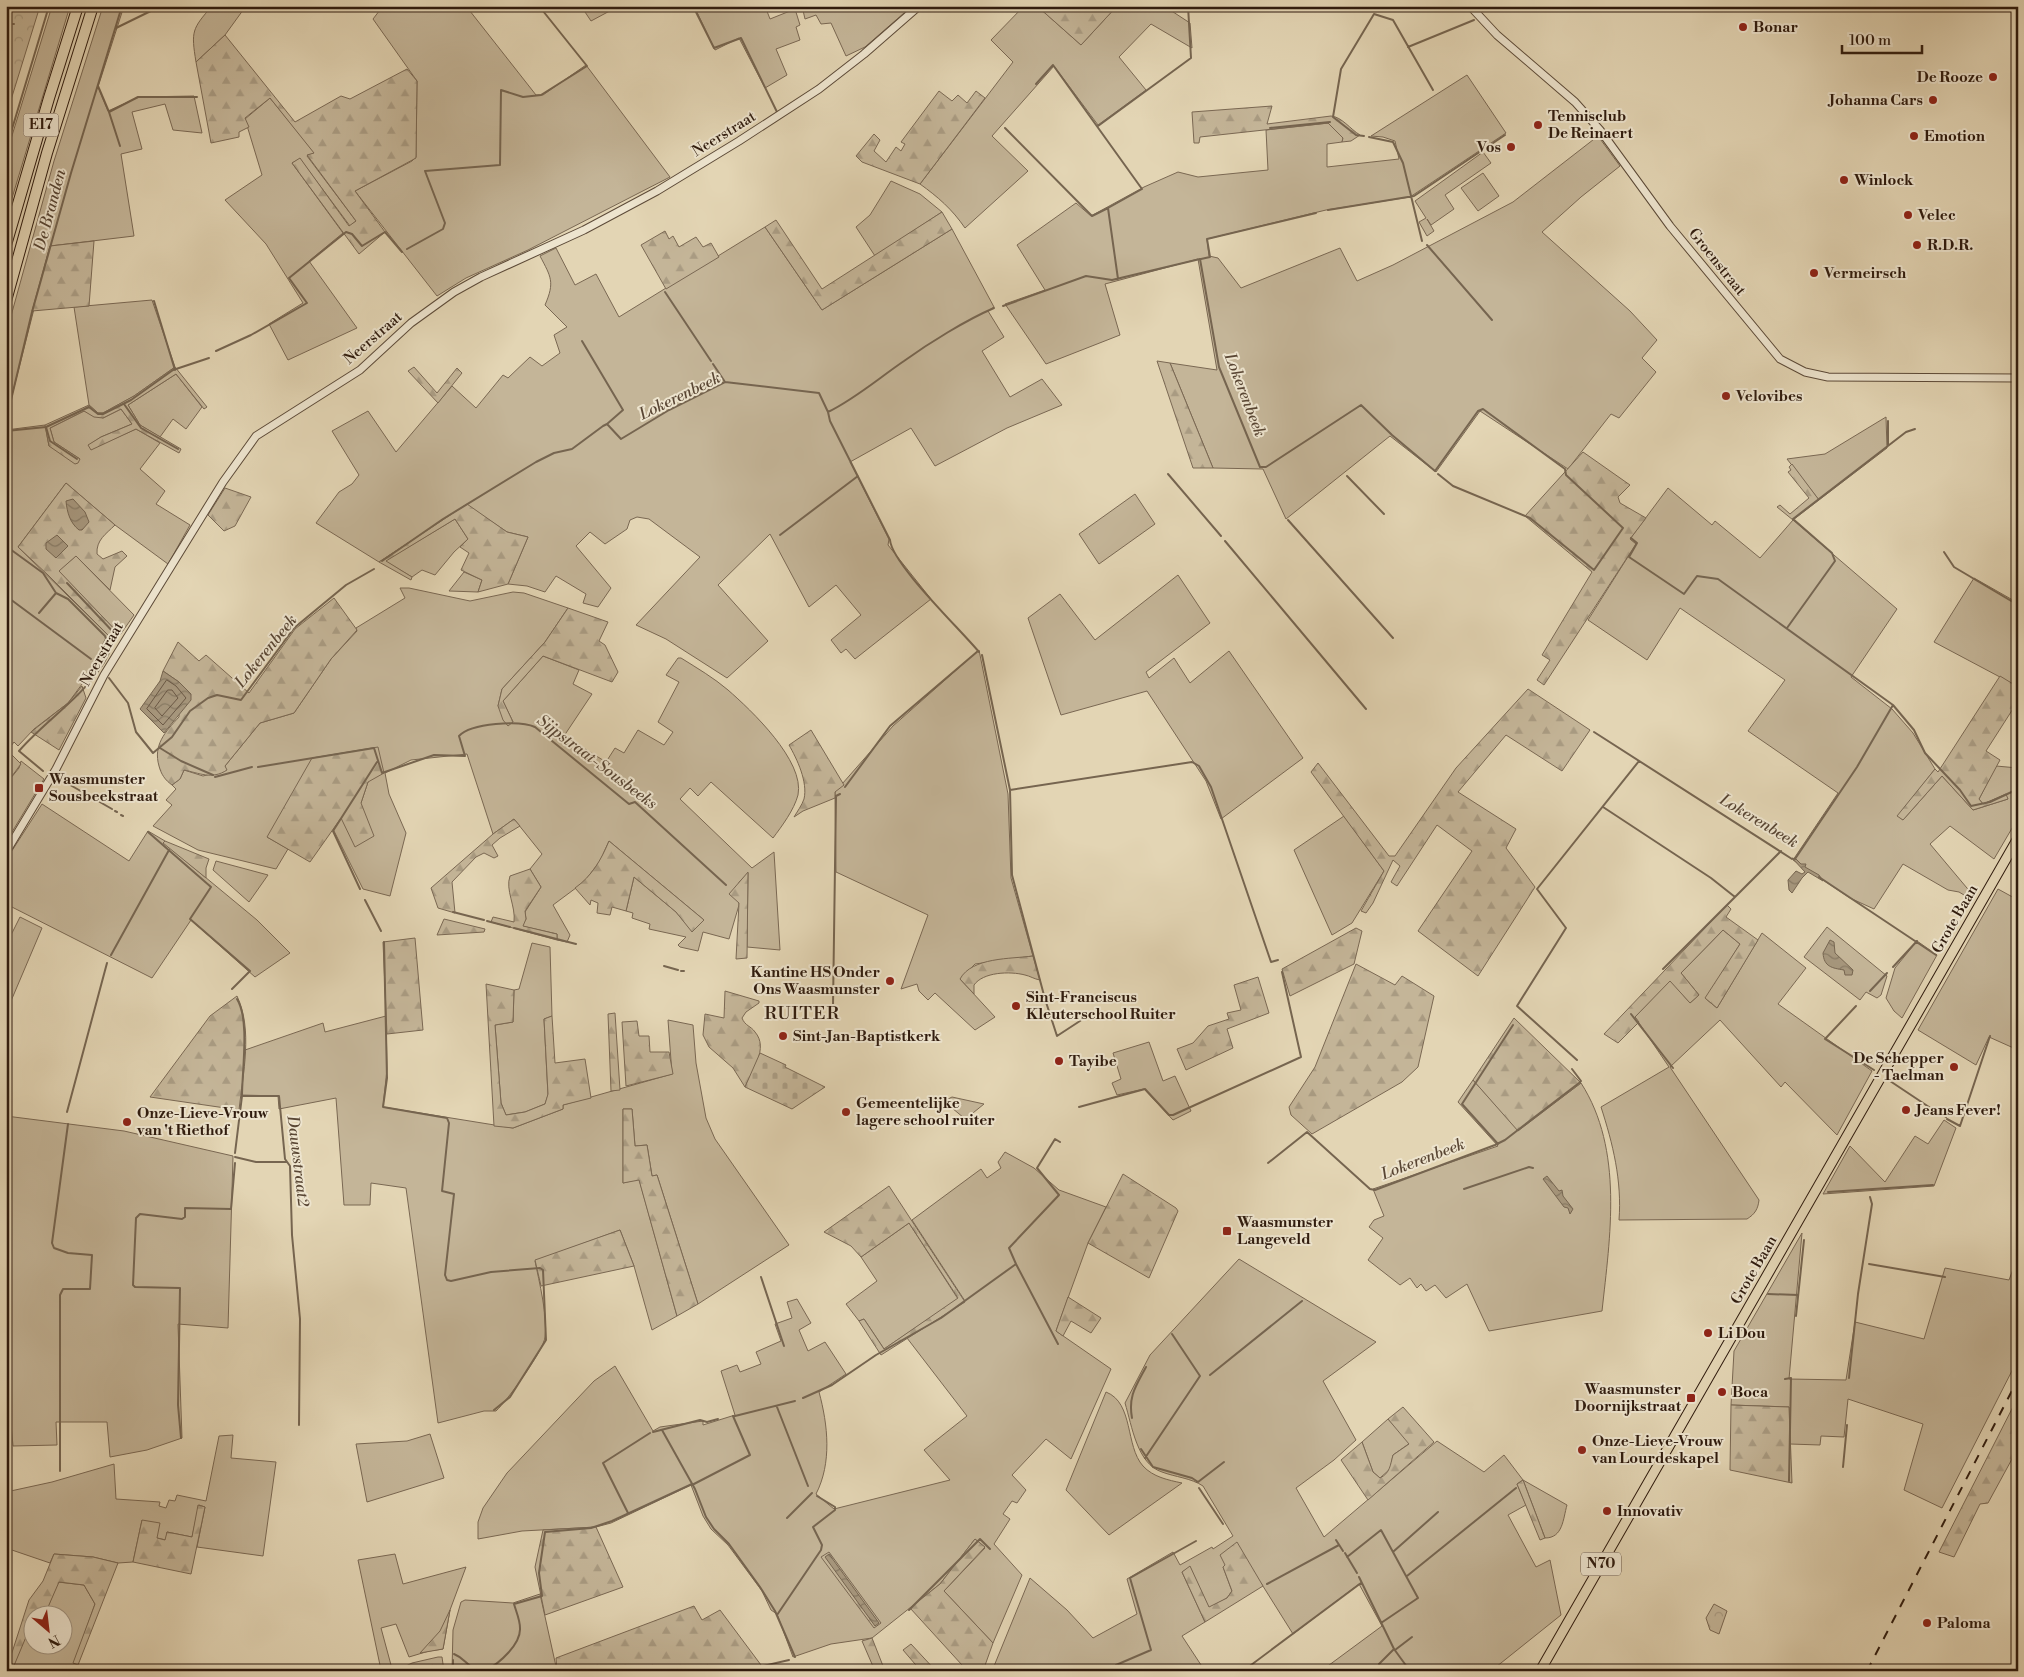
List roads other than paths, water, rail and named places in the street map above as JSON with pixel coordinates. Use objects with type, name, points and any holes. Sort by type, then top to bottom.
[{"type":"highway","name":"E17","points":[[6,245],[78,6]]},
{"type":"highway","name":"E17","points":[[6,301],[47,153],[93,6]]},
{"type":"main road","name":"Grote Baan","points":[[1540,1671],[2018,838]]},
{"type":"street","name":"Neerstraat","points":[[6,852],[56,769],[104,675],[223,482],[256,436],[360,370],[411,323],[454,292],[591,226],[663,187],[740,141],[819,89],[864,54],[919,6]]},
{"type":"street","name":"Groenstraat","points":[[1470,6],[1502,39],[1575,102],[1600,130],[1670,226],[1780,359],[1805,372],[1828,377],[2018,378]]},
{"type":"water","points":[[73,499],[85,512],[89,522],[82,530],[79,530],[73,524],[68,513],[66,501]]},
{"type":"water","points":[[57,535],[68,546],[56,558],[46,549],[46,543]]},
{"type":"water","points":[[163,671],[179,682],[191,694],[191,700],[164,733],[140,709],[160,681]]},
{"type":"water","points":[[1792,858],[1801,864],[1806,864],[1805,867],[1819,875],[1823,881],[1808,872],[1792,893],[1789,890],[1788,880],[1796,871],[1802,874],[1805,872]]},
{"type":"water","points":[[1830,940],[1834,942],[1835,953],[1853,970],[1852,975],[1845,975],[1844,970],[1829,966],[1825,961],[1823,953]]},
{"type":"water","points":[[1547,1176],[1559,1191],[1562,1190],[1563,1196],[1573,1209],[1570,1214],[1568,1208],[1564,1207],[1543,1179]]},
{"type":"water","points":[[829,1554],[879,1623],[875,1626],[825,1557]]},
{"type":"waterway","points":[[6,149],[49,6]]},
{"type":"waterway","name":"De Branden","points":[[6,421],[32,312],[71,173],[122,6]]},
{"type":"waterway","points":[[116,28],[161,6]]},
{"type":"waterway","name":"De Branden","points":[[407,249],[443,229],[445,223],[425,171],[500,165],[501,90],[523,97],[541,95],[587,66],[539,6]]},
{"type":"waterway","name":"De Branden","points":[[693,6],[714,48],[741,38],[777,112]]},
{"type":"waterway","points":[[1098,126],[1191,58],[1188,6]]},
{"type":"waterway","points":[[1364,136],[1356,135],[1333,117],[1341,69],[1374,14],[1393,20],[1433,90]]},
{"type":"waterway","points":[[1408,47],[1474,20]]},
{"type":"waterway","points":[[6,24],[14,24]]},
{"type":"waterway","points":[[1036,84],[1053,65],[1142,189],[1108,208],[1118,279]]},
{"type":"waterway","points":[[98,86],[109,112],[138,97],[197,97]]},
{"type":"waterway","points":[[109,112],[120,146]]},
{"type":"waterway","points":[[1270,128],[1330,122]]},
{"type":"waterway","points":[[1005,128],[1092,216],[1108,208]]},
{"type":"waterway","points":[[1328,210],[1414,196],[1505,135]]},
{"type":"waterway","points":[[1369,137],[1393,142],[1403,163],[1422,241]]},
{"type":"waterway","points":[[1201,259],[1210,257],[1207,239],[1316,213]]},
{"type":"waterway","name":"De Branden","points":[[216,351],[251,335],[307,303],[289,278],[346,232],[352,234],[362,246],[385,232],[402,252]]},
{"type":"waterway","points":[[1427,245],[1492,320]]},
{"type":"waterway","name":"Lokerenbeek","points":[[1003,306],[1086,276],[1112,280],[1200,259],[1219,367],[1260,467],[1266,467],[1361,405],[1392,435],[1435,471],[1478,411],[1483,409],[1565,469],[1566,475],[1623,528],[1594,570],[1530,518],[1453,486],[1438,474]]},
{"type":"waterway","points":[[665,292],[711,361]]},
{"type":"waterway","points":[[154,301],[175,370]]},
{"type":"waterway","name":"Lokerenbeek","points":[[382,561],[443,519],[536,462],[554,453],[572,449],[607,424],[621,439],[669,410],[725,382],[819,393],[828,412],[857,395],[936,339],[994,308]]},
{"type":"waterway","points":[[582,341],[623,410],[607,424]]},
{"type":"waterway","points":[[6,431],[46,427],[89,407],[98,414],[103,414],[131,400],[173,370],[209,358]]},
{"type":"waterway","points":[[713,364],[725,382]]},
{"type":"waterway","points":[[124,404],[141,428],[178,449]]},
{"type":"waterway","points":[[828,412],[830,421],[902,564],[914,580],[979,652]]},
{"type":"waterway","points":[[1888,421],[1888,446]]},
{"type":"waterway","points":[[46,427],[50,441],[77,459]]},
{"type":"waterway","points":[[1787,628],[1835,561],[1832,553],[1793,519],[1906,432],[1915,429]]},
{"type":"waterway","points":[[1168,474],[1221,536]]},
{"type":"waterway","points":[[780,535],[858,476]]},
{"type":"waterway","points":[[1347,476],[1384,514]]},
{"type":"waterway","points":[[1288,520],[1393,638]]},
{"type":"waterway","name":"Lokerenbeek","points":[[1631,538],[1637,543],[1629,557],[1684,594],[1697,576],[1718,579],[1893,705],[1914,730],[1925,753],[1960,790],[1971,806],[1990,802],[2018,789]]},
{"type":"waterway","points":[[1225,541],[1366,709]]},
{"type":"waterway","points":[[10,549],[43,573],[56,593],[39,613]]},
{"type":"waterway","points":[[1944,552],[1954,567],[2018,605]]},
{"type":"waterway","name":"Lokerenbeek","points":[[109,678],[128,703],[136,732],[153,753],[172,737],[190,711],[208,698],[217,695],[241,700],[294,628],[346,585],[374,569]]},
{"type":"waterway","name":"Dauwstraat2","points":[[43,771],[19,751],[83,690],[106,660],[116,635],[67,583]]},
{"type":"waterway","points":[[56,593],[68,599],[105,636],[106,639],[101,649]]},
{"type":"waterway","name":"Lokerenbeek","points":[[6,596],[91,659]]},
{"type":"waterway","points":[[845,787],[890,726],[978,651]]},
{"type":"waterway","points":[[982,655],[1010,790],[1192,762],[1199,766],[1211,787],[1271,962],[1278,960]]},
{"type":"waterway","name":"Lokerenbeek","points":[[1795,859],[1857,767],[1893,705]]},
{"type":"waterway","name":"Sijpstraat-Sousbeeks","points":[[258,767],[374,748],[382,773],[434,755],[465,756],[459,736],[474,728],[508,723],[528,725],[535,727],[629,804],[635,802],[726,885]]},
{"type":"waterway","name":"Lokerenbeek","points":[[1594,732],[1792,859]]},
{"type":"waterway","points":[[160,748],[181,761],[213,775]]},
{"type":"waterway","name":"Lokerenbeek","points":[[1577,1060],[1517,1006],[1566,928],[1537,889],[1639,761]]},
{"type":"waterway","points":[[360,889],[333,831],[377,762]]},
{"type":"waterway","points":[[215,777],[252,767]]},
{"type":"waterway","name":"Dauwstraat2","points":[[55,781],[65,782],[112,809]]},
{"type":"waterway","points":[[1010,790],[1012,875],[1045,999],[1057,1036],[1083,1019]]},
{"type":"waterway","points":[[833,1006],[836,796],[840,794]]},
{"type":"waterway","points":[[1603,807],[1711,878],[1735,897]]},
{"type":"waterway","name":"Dauwstraat2","points":[[148,832],[211,887],[190,919],[250,971],[232,989]]},
{"type":"waterway","points":[[111,955],[169,850]]},
{"type":"waterway","points":[[1663,969],[1781,851]]},
{"type":"waterway","points":[[1819,877],[1936,955]]},
{"type":"waterway","points":[[365,900],[381,931]]},
{"type":"waterway","points":[[453,912],[484,920]]},
{"type":"waterway","points":[[487,921],[510,927]]},
{"type":"waterway","points":[[514,928],[576,944]]},
{"type":"waterway","points":[[1893,967],[1917,941]]},
{"type":"waterway","points":[[384,942],[387,1078],[383,1107],[447,1118],[449,1123],[442,1191],[454,1194],[445,1275],[447,1280],[451,1281],[491,1272],[540,1268],[543,1270],[546,1340],[510,1397],[494,1410]]},
{"type":"waterway","points":[[67,1112],[107,963]]},
{"type":"waterway","points":[[664,966],[678,970]]},
{"type":"waterway","points":[[1079,1107],[1145,1089],[1169,1115],[1173,1115],[1301,1057],[1282,972]]},
{"type":"waterway","points":[[1870,991],[1887,973]]},
{"type":"waterway","name":"Dauwstraat2","points":[[237,999],[241,1008],[244,1032],[242,1096],[279,1096],[285,1159],[290,1166],[292,1235],[300,1319],[299,1425]]},
{"type":"waterway","points":[[1856,1006],[1825,1039],[1874,1070]]},
{"type":"waterway","points":[[1631,1014],[1673,1068]]},
{"type":"waterway","points":[[1498,1144],[1462,1104],[1513,1025]]},
{"type":"waterway","points":[[1947,1119],[1960,1126],[1990,1036]]},
{"type":"waterway","name":"Lokerenbeek","points":[[1268,1163],[1307,1132],[1370,1189],[1375,1190],[1505,1140],[1581,1081],[1572,1069]]},
{"type":"waterway","points":[[1890,1081],[1935,1111]]},
{"type":"waterway","points":[[235,1153],[242,1096]]},
{"type":"waterway","points":[[1939,1113],[1946,1117]]},
{"type":"waterway","points":[[60,1471],[60,1295],[63,1289],[90,1289],[92,1255],[68,1253],[54,1248],[52,1243],[68,1124]]},
{"type":"waterway","points":[[803,1398],[832,1385],[876,1355],[941,1318],[1016,1264],[1009,1248],[1059,1195],[1037,1168],[1055,1139],[1060,1142]]},
{"type":"waterway","points":[[235,1157],[256,1162],[287,1162]]},
{"type":"waterway","points":[[181,1438],[178,1405],[180,1288],[135,1287],[133,1285],[136,1218],[140,1214],[182,1219],[185,1217],[185,1208],[231,1209],[235,1163]]},
{"type":"waterway","points":[[1464,1189],[1529,1167],[1533,1168]]},
{"type":"waterway","points":[[1828,1192],[1933,1185]]},
{"type":"waterway","points":[[1849,1378],[1858,1294],[1872,1204],[1870,1197]]},
{"type":"waterway","points":[[1796,1316],[1804,1240]]},
{"type":"waterway","points":[[1016,1264],[1058,1344]]},
{"type":"waterway","points":[[1869,1264],[1945,1277]]},
{"type":"waterway","points":[[761,1277],[784,1346]]},
{"type":"waterway","points":[[1768,1294],[1798,1295]]},
{"type":"waterway","points":[[1210,1375],[1302,1301]]},
{"type":"waterway","points":[[1145,1458],[1200,1376],[1172,1334]]},
{"type":"waterway","points":[[1132,1418],[1132,1397],[1146,1367]]},
{"type":"waterway","points":[[1785,1379],[1791,1378],[1789,1481]]},
{"type":"waterway","points":[[735,1416],[795,1401]]},
{"type":"waterway","points":[[777,1407],[808,1486]]},
{"type":"waterway","points":[[692,1485],[750,1455],[733,1416]]},
{"type":"waterway","points":[[653,1432],[700,1420],[707,1422],[718,1419]]},
{"type":"waterway","points":[[1843,1467],[1847,1425]]},
{"type":"waterway","points":[[662,1430],[695,1489],[706,1517],[714,1529],[729,1544],[760,1587],[775,1611],[795,1657]]},
{"type":"waterway","points":[[628,1513],[603,1463],[650,1433]]},
{"type":"waterway","points":[[1141,1449],[1153,1467],[1192,1478],[1198,1482],[1224,1462]]},
{"type":"waterway","points":[[454,1654],[471,1667],[486,1670],[503,1658],[513,1647],[520,1628],[514,1604],[542,1596],[539,1573],[545,1532],[591,1528],[612,1521],[692,1484]]},
{"type":"waterway","points":[[1199,1488],[1223,1524]]},
{"type":"waterway","points":[[1407,1576],[1516,1488]]},
{"type":"waterway","points":[[787,1518],[812,1493]]},
{"type":"waterway","points":[[777,1615],[821,1550],[822,1545],[813,1527],[835,1510],[835,1507],[817,1496]]},
{"type":"waterway","points":[[1394,1551],[1438,1512]]},
{"type":"waterway","points":[[1347,1557],[1381,1530],[1418,1598],[1381,1623]]},
{"type":"waterway","points":[[909,1610],[980,1539],[990,1549]]},
{"type":"waterway","points":[[1336,1540],[1343,1551]]},
{"type":"waterway","points":[[1116,1665],[1151,1650],[1130,1578],[1196,1541]]},
{"type":"waterway","points":[[1267,1584],[1339,1545]]},
{"type":"waterway","points":[[1345,1553],[1357,1573]]},
{"type":"waterway","points":[[1359,1577],[1394,1649],[1410,1671]]},
{"type":"waterway","points":[[1243,1671],[1361,1583]]},
{"type":"waterway","points":[[1395,1650],[1412,1637]]},
{"type":"waterway","points":[[1379,1664],[1394,1649]]},
{"type":"waterway","points":[[453,1660],[453,1671]]},
{"type":"waterway","points":[[742,1671],[789,1660]]},
{"type":"waterway","points":[[925,1667],[929,1671]]},
{"type":"waterway","points":[[1106,1671],[1111,1668]]},
{"type":"railway","points":[[1867,1671],[2018,1379]]},
{"type":"place","name":"Bonar","points":[[1743,27]]},
{"type":"place","name":"De Rooze","points":[[1993,77]]},
{"type":"place","name":"Johanna Cars","points":[[1933,100]]},
{"type":"place","name":"Tennisclub De Reinaert","points":[[1538,125]]},
{"type":"place","name":"Emotion","points":[[1914,136]]},
{"type":"place","name":"Vos","points":[[1511,147]]},
{"type":"place","name":"Winlock","points":[[1844,180]]},
{"type":"place","name":"Velec","points":[[1908,215]]},
{"type":"place","name":"R.D.R.","points":[[1917,245]]},
{"type":"place","name":"Vermeirsch","points":[[1814,273]]},
{"type":"place","name":"Velovibes","points":[[1726,396]]},
{"type":"place","name":"Waasmunster Sousbeekstraat","points":[[39,788]]},
{"type":"place","name":"Kantine HS Onder Ons Waasmunster","points":[[890,981]]},
{"type":"place","name":"Sint-Franciscus Kleuterschool Ruiter","points":[[1016,1006]]},
{"type":"place","name":"Sint-Jan-Baptistkerk","points":[[783,1036]]},
{"type":"place","name":"Tayibe","points":[[1059,1061]]},
{"type":"place","name":"De Schepper - Taelman","points":[[1954,1067]]},
{"type":"place","name":"Jeans Fever!","points":[[1906,1110]]},
{"type":"place","name":"Gemeentelijke lagere school ruiter","points":[[846,1112]]},
{"type":"place","name":"Onze-Lieve-Vrouw van 't Riethof","points":[[127,1122]]},
{"type":"place","name":"Waasmunster Langeveld","points":[[1227,1231]]},
{"type":"place","name":"Li Dou","points":[[1708,1333]]},
{"type":"place","name":"Boca","points":[[1722,1392]]},
{"type":"place","name":"Waasmunster Doornijkstraat","points":[[1691,1398]]},
{"type":"place","name":"Onze-Lieve-Vrouw van Lourdeskapel","points":[[1582,1450]]},
{"type":"place","name":"Innovativ","points":[[1607,1511]]},
{"type":"place","name":"Paloma","points":[[1927,1623]]},
{"type":"district","name":"RUITER","points":[[802,1013]]}]
